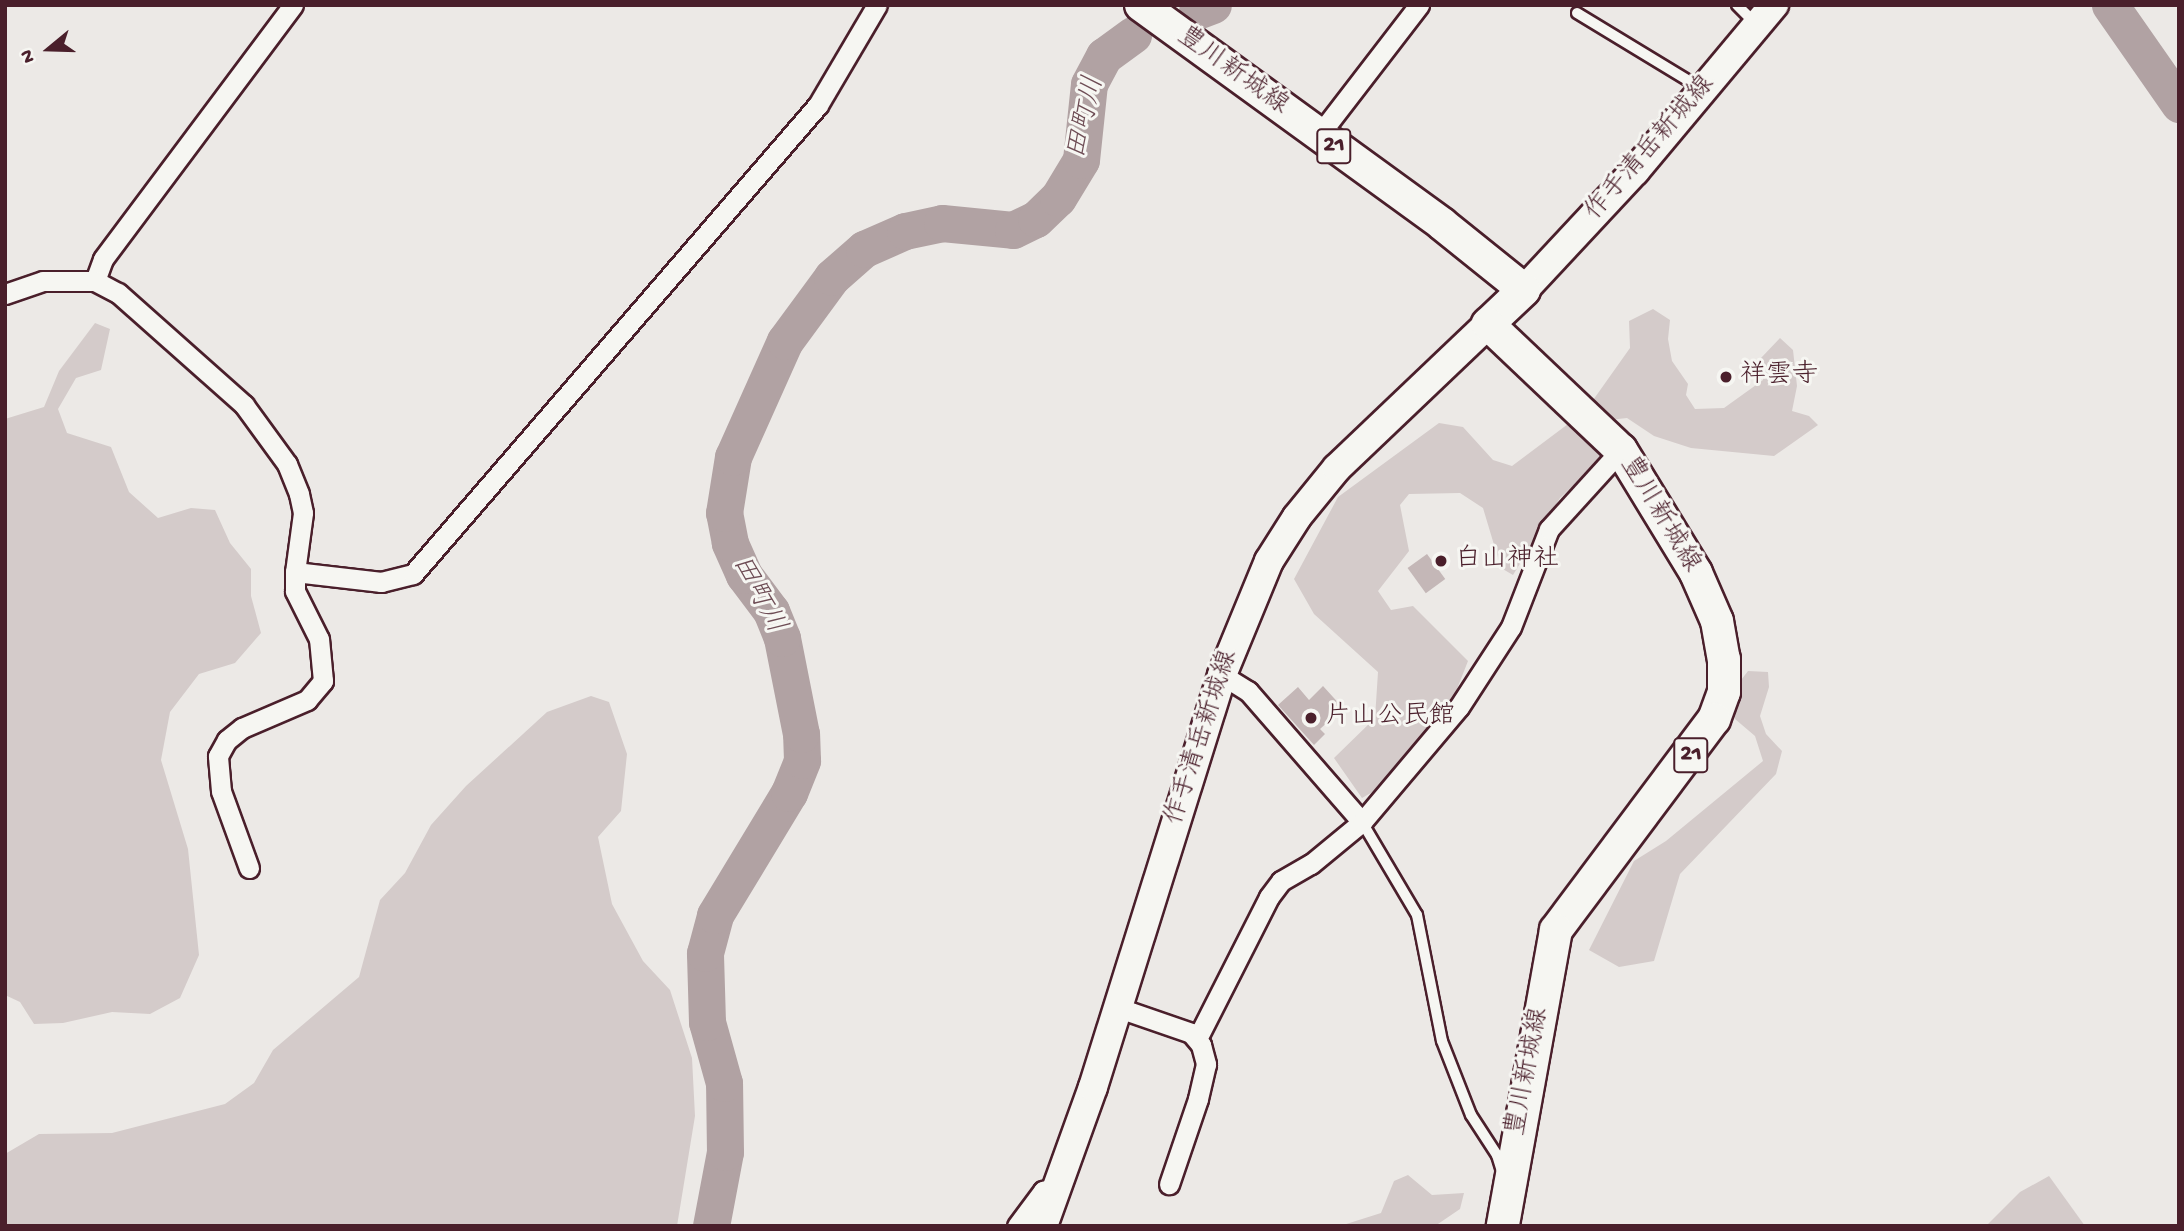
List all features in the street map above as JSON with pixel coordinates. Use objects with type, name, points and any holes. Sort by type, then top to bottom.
[{"type":"main road","name":"豊川新城線","points":[[1141,5],[1524,290]]},
{"type":"main road","name":"作手清岳新城線","points":[[1524,290],[1635,171],[1702,90],[1756,12]]},
{"type":"main road","points":[[1489,324],[1524,290]]},
{"type":"main road","name":"豊川新城線","points":[[1489,324],[1621,450],[1696,573],[1717,621],[1724,660],[1724,692],[1697,747],[1556,930],[1505,1211]]},
{"type":"main road","name":"作手清岳新城線","points":[[1042,1226],[1059,1187],[1222,675],[1269,561],[1297,517],[1380,424],[1489,324]]},
{"type":"street","points":[[95,281],[103,259],[293,5]]},
{"type":"street","points":[[295,572],[381,582],[413,574],[818,105],[877,5]]},
{"type":"street","points":[[1318,135],[1419,5]]},
{"type":"street","points":[[5,294],[43,281],[95,281],[118,293],[260,421],[299,494],[303,513],[295,591],[319,639],[325,664],[323,681],[307,700],[243,728],[228,740],[218,756],[221,790],[249,868]]},
{"type":"street","points":[[1169,1184],[1206,1064],[1198,1037],[1223,981],[1281,881],[1311,864],[1362,822],[1490,665],[1511,627],[1549,529],[1621,450]]},
{"type":"street","points":[[1222,675],[1248,691],[1362,822]]},
{"type":"street","points":[[1116,1007],[1198,1037]]},
{"type":"street","points":[[1017,1226],[1043,1191],[1059,1187]]},
{"type":"lane","points":[[1577,13],[1702,90]]},
{"type":"lane","points":[[1362,822],[1418,915],[1442,1041],[1471,1115],[1497,1155],[1505,1211]]},
{"type":"shaded area","points":[[1653,309],[1670,320],[1668,339],[1672,361],[1688,384],[1686,395],[1695,409],[1724,408],[1763,380],[1761,358],[1780,338],[1793,350],[1797,386],[1792,411],[1809,416],[1818,425],[1774,456],[1691,448],[1654,436],[1627,418],[1609,420],[1591,403],[1630,348],[1629,321]]},
{"type":"shaded area","points":[[95,323],[110,329],[101,370],[76,378],[58,409],[67,433],[111,447],[129,492],[158,518],[191,508],[215,510],[230,543],[251,569],[251,596],[261,633],[235,663],[199,674],[170,712],[161,760],[188,849],[199,955],[180,998],[150,1014],[112,1012],[63,1023],[34,1024],[20,1002],[5,995],[5,419],[44,407],[59,371]]},
{"type":"shaded area","points":[[1572,421],[1607,453],[1560,498],[1513,575],[1501,568],[1483,508],[1460,493],[1409,494],[1400,505],[1409,551],[1378,591],[1391,610],[1413,606],[1468,661],[1453,699],[1383,786],[1362,798],[1334,758],[1375,718],[1378,672],[1314,614],[1294,579],[1338,497],[1439,423],[1463,427],[1493,460],[1512,466]]},
{"type":"shaded area","points":[[1748,671],[1768,672],[1769,687],[1760,716],[1766,734],[1782,751],[1776,774],[1680,874],[1654,961],[1619,967],[1589,950],[1634,861],[1666,841],[1763,761],[1755,736],[1735,719],[1735,688]]},
{"type":"shaded area","points":[[591,696],[609,702],[627,754],[621,811],[598,837],[612,904],[643,961],[670,990],[692,1058],[695,1116],[677,1226],[5,1226],[5,1154],[39,1134],[112,1133],[225,1104],[254,1083],[273,1050],[359,977],[380,900],[405,873],[431,825],[466,786],[547,712]]},
{"type":"shaded area","points":[[1408,1175],[1432,1195],[1464,1193],[1460,1209],[1435,1226],[1340,1226],[1381,1213],[1394,1181]]},
{"type":"shaded area","points":[[2049,1176],[2085,1226],[1986,1226],[2020,1192]]},
{"type":"building","points":[[1427,554],[1445,579],[1426,593],[1408,568]]},
{"type":"building","name":"片山公民館","points":[[1323,686],[1343,708],[1320,729],[1325,734],[1314,745],[1278,705],[1298,687],[1309,700]]},
{"type":"waterway","name":"田町川","points":[[1197,11],[1213,5]]},
{"type":"waterway","points":[[2110,5],[2179,104]]},
{"type":"waterway","name":"田町川","points":[[711,1226],[725,1152],[724,1083],[707,1022],[705,953],[715,915],[789,793],[802,760],[801,734],[782,638],[771,611],[744,575],[730,543],[724,513],[733,457],[785,341],[832,277],[864,249],[905,231],[942,223],[1013,230],[1036,219],[1058,198],[1081,160],[1089,84],[1104,56],[1133,35]]},
{"type":"place","name":"祥雲寺","points":[[1726,377]]},
{"type":"place","name":"白山神社","points":[[1441,561]]},
{"type":"place","name":"片山公民館","points":[[1311,718]]}]
